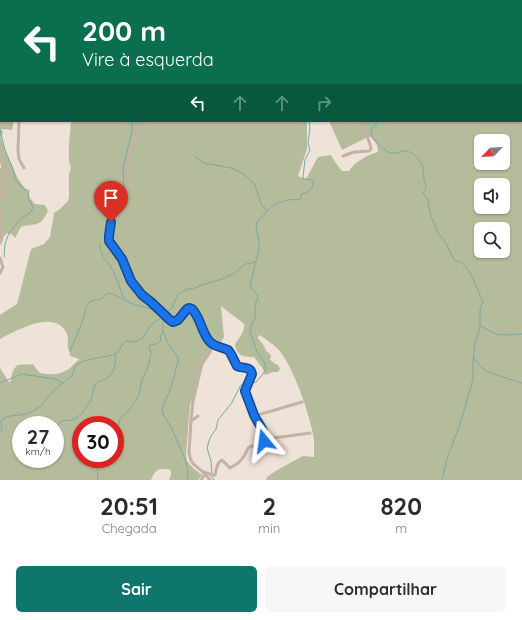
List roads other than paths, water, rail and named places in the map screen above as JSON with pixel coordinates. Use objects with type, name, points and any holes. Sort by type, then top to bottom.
[{"type":"street","points":[[20,122],[18,151],[19,159],[24,168]]},
{"type":"street","points":[[141,122],[138,126],[130,157],[126,166],[128,183],[111,222],[109,241],[122,259],[131,281],[142,295],[173,322],[178,320],[187,309],[192,309],[198,317],[204,333],[212,346],[202,364],[195,390],[192,406],[189,452],[189,457],[193,464],[205,473],[210,480]]},
{"type":"street","points":[[343,156],[354,152],[369,151],[371,149],[361,122]]},
{"type":"street","points":[[0,158],[5,179],[0,200]]},
{"type":"street","points":[[0,215],[2,231],[0,243]]},
{"type":"street","points":[[0,258],[3,267],[0,273]]},
{"type":"street","points":[[210,343],[228,350],[237,366],[248,368],[251,372],[245,391],[254,416],[263,433],[264,441]]},
{"type":"street","points":[[254,416],[302,402]]},
{"type":"street","points":[[192,421],[198,416]]},
{"type":"street","points":[[205,473],[215,475],[218,464],[222,460],[230,468],[232,467],[245,457],[248,448],[264,441],[274,438],[310,433]]},
{"type":"street","points":[[201,480],[205,473]]},
{"type":"waterway","points":[[115,205],[124,187],[123,168],[132,131],[132,122]]},
{"type":"waterway","points":[[250,383],[256,382],[266,369],[264,362],[257,352],[250,331],[255,319],[255,305],[258,297],[250,286],[259,249],[259,240],[256,227],[257,222],[277,203],[301,199],[301,194],[312,188],[313,180],[304,179],[303,177],[305,160],[310,150],[308,143],[309,122]]},
{"type":"waterway","points":[[377,122],[371,131],[371,134],[378,144],[391,153],[403,151],[409,152],[417,157],[421,162],[426,187],[423,193],[428,200],[431,216],[437,231],[447,245],[454,260],[462,263],[469,270],[483,302],[480,309],[480,327],[475,342],[473,379],[461,421],[447,459],[442,480]]},
{"type":"waterway","points":[[0,130],[15,179],[22,188],[29,191],[28,198],[33,207],[31,212],[20,220],[9,233],[5,244],[4,257]]},
{"type":"waterway","points":[[195,157],[204,163],[231,168],[245,175],[255,185],[261,204],[267,210]]},
{"type":"waterway","points":[[100,244],[102,255],[112,269],[124,299]]},
{"type":"waterway","points":[[0,432],[2,429],[1,423],[4,418],[28,414],[41,406],[53,391],[72,376],[75,366],[83,361],[112,355],[118,352],[126,341],[134,342],[142,339],[150,326],[164,317],[172,308],[177,296],[181,292],[225,278],[246,264],[255,262]]},
{"type":"waterway","points":[[70,351],[82,323],[86,307],[91,301],[101,299],[108,293],[136,305],[152,309],[164,317]]},
{"type":"waterway","points":[[163,318],[163,332],[167,342],[178,357],[178,362],[171,387],[162,409],[186,462],[188,480]]},
{"type":"waterway","points":[[481,326],[495,334],[522,334]]},
{"type":"waterway","points":[[123,416],[137,399],[139,394],[151,354],[149,346],[158,343],[161,340],[160,336],[163,332]]},
{"type":"waterway","points":[[64,421],[75,419],[84,411],[92,397],[95,385],[109,377],[113,371],[116,357],[115,354]]},
{"type":"waterway","points":[[474,358],[484,369],[522,383]]},
{"type":"waterway","points":[[0,383],[22,374],[55,379],[63,383]]},
{"type":"waterway","points":[[212,473],[211,461],[207,448],[210,438],[216,429],[218,420],[231,404],[241,385],[247,382]]},
{"type":"waterway","points":[[97,468],[98,480]]}]
